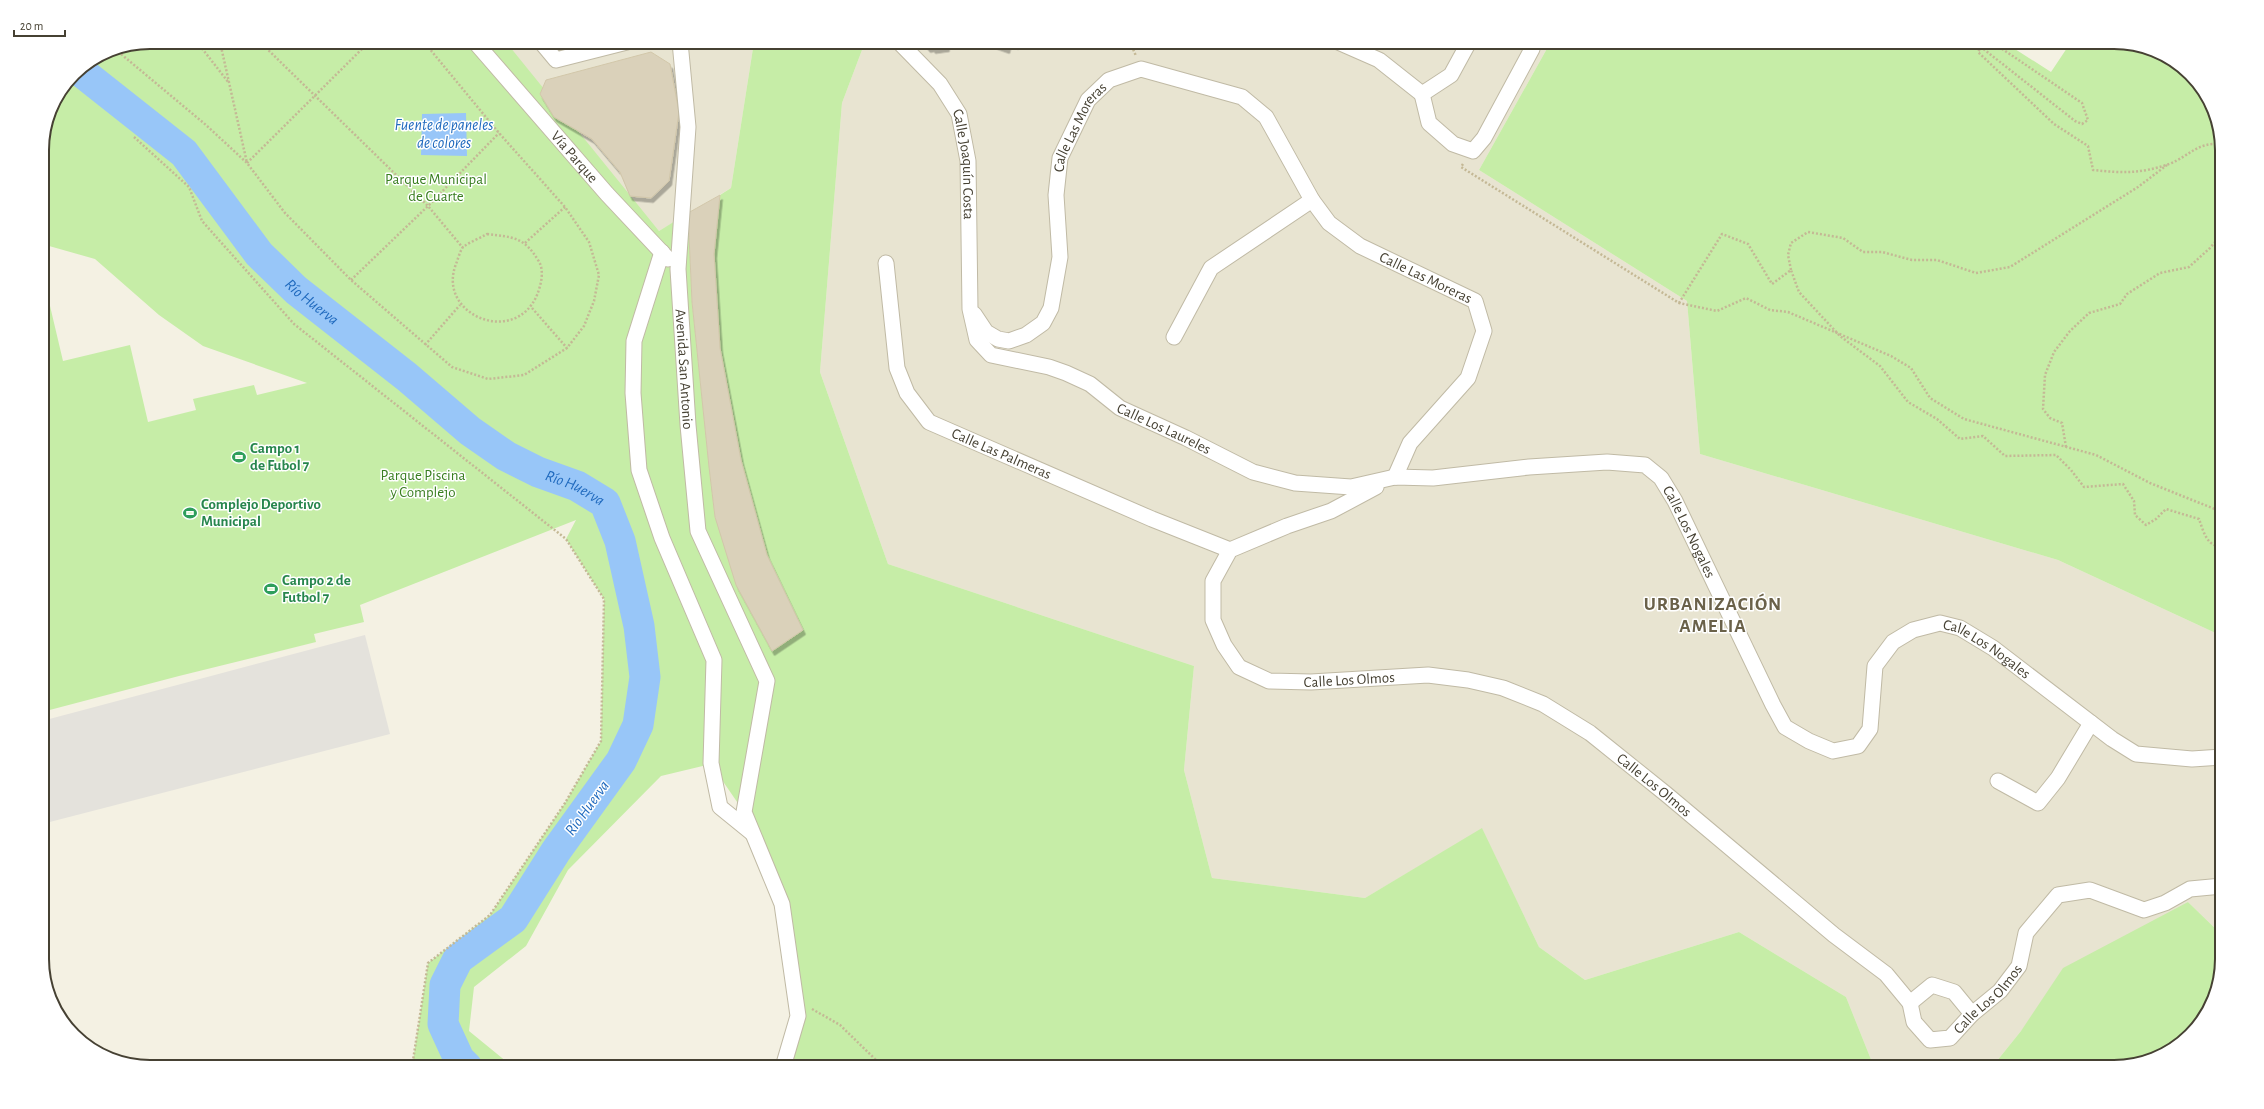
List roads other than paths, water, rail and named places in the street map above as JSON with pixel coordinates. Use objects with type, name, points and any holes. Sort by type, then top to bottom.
[{"type":"street","name":"Vía Parque","points":[[480,49],[607,194],[678,269]]},
{"type":"street","points":[[547,49],[556,60],[600,49]]},
{"type":"street","name":"Avenida San Antonio","points":[[681,49],[688,126],[678,269],[698,531],[767,681],[744,812],[753,834]]},
{"type":"street","name":"Calle Joaquín Costa","points":[[906,49],[940,84],[959,114],[968,161],[970,308]]},
{"type":"street","points":[[1354,49],[1379,60],[1422,94],[1429,123],[1453,144],[1473,151],[1484,138],[1532,49]]},
{"type":"street","points":[[1422,94],[1451,75],[1465,49]]},
{"type":"street","name":"Calle Las Moreras","points":[[970,308],[986,332],[998,339],[1009,341],[1026,335],[1043,323],[1051,308],[1060,257],[1056,195],[1060,158],[1088,100],[1109,80],[1141,69],[1242,97],[1266,117],[1312,200],[1329,223],[1360,246],[1475,301],[1484,331],[1468,378],[1410,444],[1395,477]]},
{"type":"street","points":[[1174,337],[1212,268],[1312,200]]},
{"type":"street","points":[[662,252],[634,341],[633,393],[639,470],[662,538],[714,660],[711,764],[720,807],[753,834],[782,904],[798,1016],[785,1060]]},
{"type":"street","name":"Calle Las Palmeras","points":[[886,264],[897,368],[907,393],[929,422],[1152,520],[1230,550]]},
{"type":"street","name":"Calle Los Laureles","points":[[970,308],[977,340],[991,355],[1049,367],[1066,373],[1090,384],[1120,408],[1186,438],[1253,472],[1295,483],[1351,487],[1395,477]]},
{"type":"street","name":"Calle Los Nogales","points":[[1395,477],[1433,478],[1529,467],[1608,462],[1645,465],[1661,478],[1675,500],[1773,705],[1785,727],[1809,742],[1834,750],[1858,746],[1870,730],[1875,666],[1893,642],[1913,630],[1940,622],[1960,628],[1993,648],[2091,724],[2136,754],[2192,759],[2215,757]]},
{"type":"street","points":[[1230,550],[1287,526],[1331,511],[1395,477]]},
{"type":"street","name":"Calle Los Olmos","points":[[1230,550],[1213,581],[1213,620],[1224,645],[1238,667],[1269,681],[1312,682],[1428,675],[1468,680],[1502,688],[1543,704],[1590,733],[1660,789],[1834,935],[1886,974],[1910,1002],[1914,1022],[1930,1040],[1950,1038],[1972,1014],[2000,991],[2019,966],[2026,933],[2058,895],[2090,890],[2144,910],[2165,903],[2190,889],[2215,887]]},
{"type":"street","points":[[1998,782],[2038,803],[2058,778],[2091,724]]},
{"type":"street","points":[[1910,1002],[1932,985],[1954,992],[1972,1014]]},
{"type":"water","name":"Fuente de paneles de colores","points":[[466,113],[467,156],[421,155],[422,114]]},
{"type":"waterway","name":"Río Huerva","points":[[84,74],[184,153],[259,254],[296,290],[407,377],[470,431],[506,456],[538,472],[577,486],[605,503],[620,541],[639,626],[645,677],[638,725],[621,761],[556,851],[513,919],[458,959],[445,985],[443,1024],[460,1060]]},
{"type":"place","name":"Campo 1 de Fubol 7","points":[[239,457]]},
{"type":"place","name":"Complejo Deportivo Municipal","points":[[190,513]]},
{"type":"place","name":"Campo 2 de Futbol 7","points":[[271,589]]},
{"type":"district","name":"URBANIZACIÓN AMELIA","points":[[1713,615]]},
{"type":"park label","name":"Parque Municipal de Cuarte","points":[[436,188]]},
{"type":"park label","name":"Parque Piscina y Complejo","points":[[423,484]]}]
